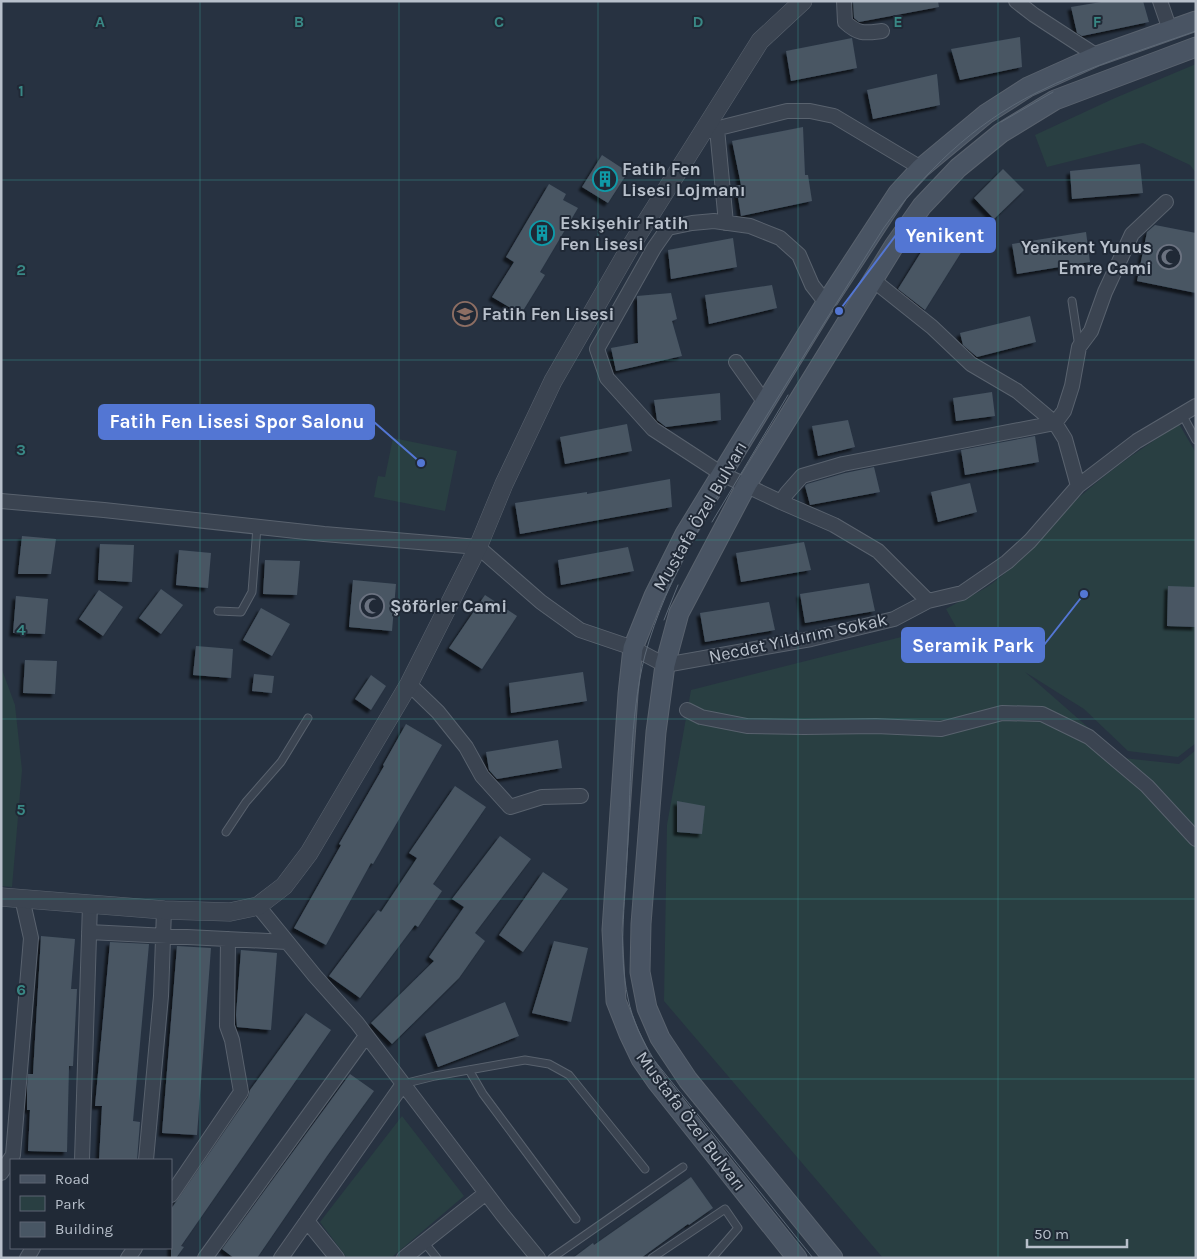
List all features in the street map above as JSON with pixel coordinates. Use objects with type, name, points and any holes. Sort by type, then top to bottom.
[{"type":"main road","name":"Mustafa Özel Bulvarı","points":[[798,1258],[657,1082],[628,1034],[616,1001],[612,930],[628,694],[633,648],[654,596],[681,543],[826,303],[898,193],[921,168],[986,114],[1028,87],[1097,56],[1196,20]]},
{"type":"main road","name":"Mustafa Özel Bulvarı","points":[[833,1258],[688,1080],[660,1038],[647,1008],[640,972],[641,924],[656,732],[665,665],[679,613],[747,484],[894,246],[922,206],[958,168],[1001,133],[1055,100],[1196,47]]},
{"type":"street","points":[[1,897],[164,910],[230,912],[258,906],[284,886],[309,853],[409,684],[478,547],[504,484],[553,380],[630,249],[710,131],[760,41],[803,1]]},
{"type":"street","points":[[844,1],[845,22],[852,29],[863,34],[882,31]]},
{"type":"street","points":[[1016,1],[1097,56]]},
{"type":"street","points":[[1160,1],[1170,30]]},
{"type":"street","points":[[710,131],[787,111],[810,111],[834,116],[921,168]]},
{"type":"street","points":[[710,131],[726,223]]},
{"type":"street","points":[[781,502],[802,476],[843,464],[1055,423],[1064,411],[1072,386],[1079,347],[1091,331],[1104,292],[1132,234],[1166,202]]},
{"type":"street","points":[[826,303],[812,285],[799,255],[780,238],[750,226],[714,221],[692,223],[668,228],[654,248],[597,349],[607,378],[653,429],[722,474],[834,525],[878,551],[928,601]]},
{"type":"street","points":[[873,280],[932,327],[971,364],[1017,391],[1055,423],[1065,439],[1078,486]]},
{"type":"street","points":[[736,362],[765,403]]},
{"type":"street","name":"Necdet Yıldırım Sokak","points":[[665,665],[803,640],[894,619],[928,601],[962,593],[1007,562],[1030,541],[1078,486],[1138,441],[1196,406]]},
{"type":"street","points":[[1,501],[478,547],[541,602],[580,630],[633,648],[665,665]]},
{"type":"street","points":[[409,684],[438,712],[466,747],[482,776],[510,807],[542,797],[581,796]]},
{"type":"street","points":[[688,710],[701,717],[747,726],[876,726],[941,729],[1002,713],[1042,714],[1089,736],[1147,786],[1196,838]]},
{"type":"street","points":[[10,1159],[13,1155],[31,938],[22,898]]},
{"type":"street","points":[[82,1159],[90,904]]},
{"type":"street","points":[[258,906],[366,1036],[538,1258]]},
{"type":"street","points":[[146,1159],[161,996],[164,910]]},
{"type":"street","points":[[89,932],[287,942]]},
{"type":"street","points":[[172,1194],[241,1092],[232,1040],[227,1026],[228,939]]},
{"type":"street","points":[[205,1258],[366,1036]]},
{"type":"street","points":[[281,1258],[403,1084]]},
{"type":"street","points":[[1,1173],[10,1160]]},
{"type":"street","points":[[404,1258],[486,1193]]},
{"type":"street","points":[[307,1221],[337,1258]]},
{"type":"lane","points":[[1072,300],[1079,347]]},
{"type":"lane","points":[[1182,414],[1196,440]]},
{"type":"lane","points":[[218,611],[241,612],[252,592],[257,527]]},
{"type":"lane","points":[[226,832],[246,802],[280,762],[308,718]]},
{"type":"lane","points":[[403,1084],[525,1060],[542,1062],[560,1069],[569,1075],[645,1169]]},
{"type":"lane","points":[[469,1070],[483,1094],[576,1218]]},
{"type":"lane","points":[[552,1258],[683,1167]]},
{"type":"lane","points":[[652,1258],[725,1209],[738,1228],[712,1258]]},
{"type":"lane","points":[[424,1242],[437,1258]]},
{"type":"green space","points":[[1196,64],[1196,173],[1190,165],[1143,143],[1047,167],[1035,135],[1115,98]]},
{"type":"green space","points":[[1179,424],[1196,453],[1196,743],[1178,757],[1128,751],[1084,709],[1025,672],[1123,758],[1179,764],[1196,750],[1196,1258],[883,1258],[664,1001],[667,825],[691,690],[941,627],[988,648],[956,627],[946,609],[993,583],[1092,486]]},
{"type":"green space","points":[[393,438],[457,451],[445,511],[374,497],[378,476],[385,477]]},
{"type":"green space","points":[[1,667],[15,705],[22,770],[12,887],[1,886]]},
{"type":"green space","points":[[402,1116],[464,1196],[391,1258],[347,1258],[320,1222]]},
{"type":"building","points":[[853,1],[938,1],[939,7],[859,22],[854,18]]},
{"type":"building","points":[[1107,1],[1143,1],[1149,22],[1082,36],[1077,33],[1071,7]]},
{"type":"building","points":[[1020,37],[1022,67],[960,80],[951,49]]},
{"type":"building","points":[[852,38],[857,68],[791,81],[786,51]]},
{"type":"building","points":[[937,74],[940,105],[873,119],[867,90]]},
{"type":"building","points":[[803,127],[805,175],[808,175],[812,201],[741,216],[736,185],[741,185],[732,141]]},
{"type":"building","name":"Fatih Fen Lisesi Lojmanı","points":[[602,155],[628,172],[608,203],[582,187]]},
{"type":"building","points":[[1140,164],[1143,193],[1072,199],[1070,171]]},
{"type":"building","points":[[1003,169],[1024,190],[994,219],[974,198]]},
{"type":"building","name":"Eskişehir Fatih Fen Lisesi","points":[[549,184],[566,194],[563,200],[578,208],[540,272],[545,275],[521,314],[492,297],[514,262],[506,257]]},
{"type":"building","name":"Yenikent Yunus Emre Cami","points":[[1155,225],[1196,233],[1196,293],[1137,281],[1147,232]]},
{"type":"building","points":[[1086,232],[1090,262],[1017,274],[1012,244]]},
{"type":"building","points":[[933,233],[962,251],[925,310],[898,289]]},
{"type":"building","points":[[733,238],[737,267],[671,279],[668,250]]},
{"type":"building","points":[[772,285],[777,308],[709,324],[705,295]]},
{"type":"building","points":[[671,293],[677,319],[672,321],[682,356],[616,371],[611,348],[638,343],[637,296]]},
{"type":"building","points":[[1030,316],[1036,342],[977,357],[963,345],[960,333]]},
{"type":"building","points":[[992,392],[995,416],[956,421],[953,398]]},
{"type":"building","points":[[720,393],[721,420],[666,427],[657,420],[654,400]]},
{"type":"building","points":[[848,420],[855,447],[818,456],[812,426]]},
{"type":"building","points":[[627,424],[632,451],[565,464],[560,437]]},
{"type":"building","points":[[1035,436],[1039,462],[965,475],[961,450]]},
{"type":"building","points":[[874,467],[880,492],[810,505],[805,486],[807,484]]},
{"type":"building","points":[[670,479],[672,507],[520,534],[515,503],[587,492],[587,494]]},
{"type":"building","points":[[970,483],[977,512],[938,522],[931,492]]},
{"type":"building","points":[[22,536],[56,539],[51,574],[18,574]]},
{"type":"building","points":[[804,542],[811,570],[741,582],[736,553]]},
{"type":"building","points":[[100,544],[134,545],[132,582],[98,580]]},
{"type":"building","points":[[628,547],[634,571],[561,585],[558,560]]},
{"type":"building","points":[[179,550],[211,553],[208,588],[176,585]]},
{"type":"building","points":[[265,560],[300,561],[297,595],[263,594]]},
{"type":"building","name":"Şöförler Cami","points":[[353,580],[396,584],[392,631],[349,627]]},
{"type":"building","points":[[869,583],[875,611],[805,623],[800,594]]},
{"type":"building","points":[[1168,586],[1196,587],[1196,627],[1167,626]]},
{"type":"building","points":[[161,589],[183,605],[161,634],[139,618]]},
{"type":"building","points":[[99,590],[123,607],[103,636],[79,619]]},
{"type":"building","points":[[485,595],[517,616],[482,669],[449,648]]},
{"type":"building","points":[[16,596],[48,599],[45,634],[13,633]]},
{"type":"building","points":[[769,602],[775,630],[705,642],[700,613]]},
{"type":"building","points":[[261,608],[290,624],[272,656],[243,640]]},
{"type":"building","points":[[196,646],[233,649],[231,678],[193,675]]},
{"type":"building","points":[[25,660],[57,661],[55,694],[23,693]]},
{"type":"building","points":[[583,672],[587,701],[511,713],[509,683]]},
{"type":"building","points":[[254,674],[274,676],[272,693],[252,691]]},
{"type":"building","points":[[371,675],[386,686],[371,710],[355,699]]},
{"type":"building","points":[[406,724],[442,745],[373,864],[371,863],[326,945],[294,928]]},
{"type":"building","points":[[558,740],[562,768],[497,779],[489,770],[486,752]]},
{"type":"building","points":[[455,786],[486,807],[433,884],[442,891],[418,927],[415,925],[360,998],[329,976],[378,910],[381,912],[417,858],[409,853]]},
{"type":"building","points":[[677,801],[705,806],[702,834],[677,832]]},
{"type":"building","points":[[500,836],[531,859],[475,933],[485,941],[459,978],[392,1044],[371,1023],[434,961],[429,957],[464,907],[452,899]]},
{"type":"building","points":[[543,872],[568,889],[523,952],[499,935]]},
{"type":"building","points":[[41,936],[75,939],[71,989],[77,989],[73,1066],[69,1066],[67,1152],[28,1151],[30,1110],[27,1110],[27,1088],[28,1074],[33,1074]]},
{"type":"building","points":[[554,941],[588,948],[571,1022],[532,1013]]},
{"type":"building","points":[[110,942],[149,944],[133,1121],[140,1122],[137,1159],[99,1159],[102,1106],[95,1106]]},
{"type":"building","points":[[177,946],[211,948],[197,1135],[162,1133]]},
{"type":"building","points":[[241,950],[277,953],[271,1030],[237,1027],[236,1015]]},
{"type":"building","points":[[505,1002],[519,1036],[438,1067],[425,1034]]},
{"type":"building","points":[[306,1013],[331,1030],[181,1246],[184,1247],[176,1258],[171,1258],[172,1208],[248,1097],[250,1090]]},
{"type":"building","points":[[350,1074],[374,1091],[257,1258],[234,1258],[222,1249]]},
{"type":"building","points":[[691,1177],[713,1208],[641,1258],[573,1258],[593,1243],[594,1245]]},
{"type":"tram line","points":[[813,1258],[654,1060],[632,1014],[623,963],[623,928],[633,729],[640,679],[654,625],[678,568],[708,513],[883,229],[915,188],[970,135],[1013,105],[1075,75],[1196,31]]},
{"type":"tram line","points":[[1001,122],[1053,92]]},
{"type":"tram line","points":[[712,522],[788,395]]},
{"type":"tram line","points":[[664,620],[678,585]]},
{"type":"place","name":"Fatih Fen Lisesi Lojmanı","points":[[605,179]]},
{"type":"place","name":"Eskişehir Fatih Fen Lisesi","points":[[542,233]]},
{"type":"place","name":"Yenikent Yunus Emre Cami","points":[[1169,257]]},
{"type":"place","name":"Yenikent","points":[[839,311]]},
{"type":"place","name":"Fatih Fen Lisesi","points":[[465,314]]},
{"type":"place","name":"Fatih Fen Lisesi Spor Salonu","points":[[421,463]]},
{"type":"place","name":"Seramik Park","points":[[1084,594]]},
{"type":"place","name":"Şöförler Cami","points":[[372,606]]}]
